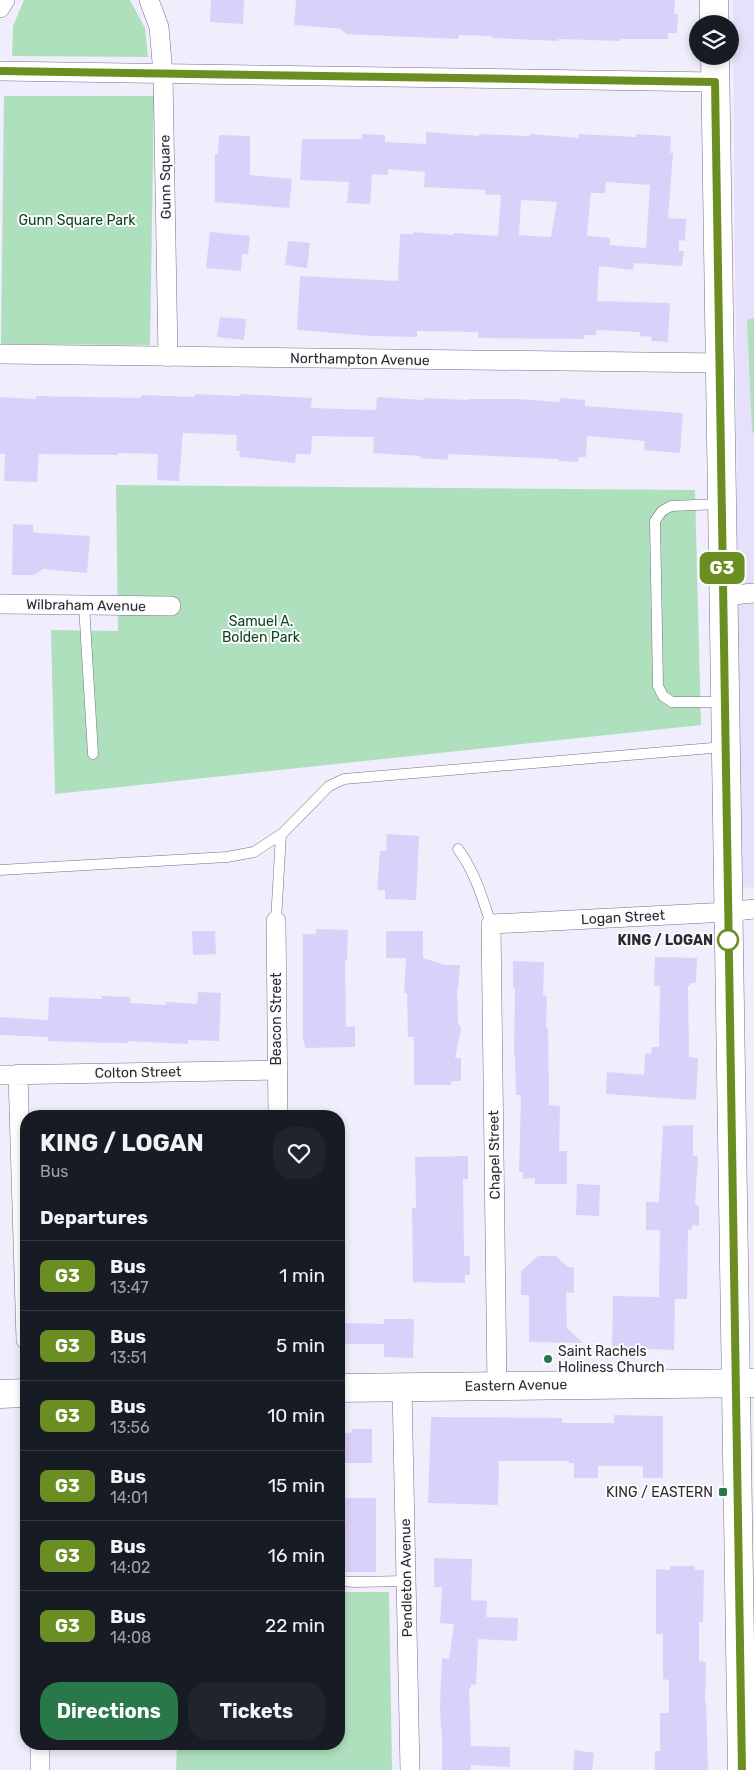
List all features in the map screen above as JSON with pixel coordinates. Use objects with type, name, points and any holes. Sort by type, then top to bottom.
[{"type":"street","points":[[0,8],[4,0]]},
{"type":"street","name":"Gunn Square","points":[[149,0],[159,26],[163,74],[168,357]]},
{"type":"street","points":[[714,0],[714,15]]},
{"type":"street","points":[[0,71],[163,74],[715,69],[725,747],[741,910],[744,1383],[742,1770]]},
{"type":"street","name":"Northampton Avenue","points":[[0,354],[719,363]]},
{"type":"street","points":[[723,596],[754,593]]},
{"type":"street","name":"Wilbraham Avenue","points":[[0,604],[171,606]]},
{"type":"street","name":"Logan Street","points":[[491,924],[741,910]]},
{"type":"street","name":"Beacon Street","points":[[276,921],[278,1110]]},
{"type":"street","name":"Chapel Street","points":[[491,924],[497,1386]]},
{"type":"street","name":"Colton Street","points":[[9,1075],[276,1070]]},
{"type":"street","points":[[9,1075],[20,1246]]},
{"type":"street","name":"Eastern Avenue","points":[[345,1388],[744,1383]]},
{"type":"street","name":"Pendleton Avenue","points":[[402,1387],[410,1770]]},
{"type":"street","points":[[0,1394],[20,1393]]},
{"type":"street","points":[[40,1750],[40,1770]]},
{"type":"lane","points":[[721,504],[671,506],[662,511],[655,521],[658,686],[663,696],[672,702],[724,702]]},
{"type":"lane","points":[[84,605],[93,754]]},
{"type":"lane","points":[[0,870],[227,857],[254,852],[282,834],[328,786],[344,779],[725,747]]},
{"type":"lane","points":[[276,921],[282,834]]},
{"type":"lane","points":[[458,849],[468,862],[478,883],[491,924]]},
{"type":"lane","points":[[345,1581],[406,1581]]},
{"type":"shaded area","points":[[733,0],[754,0],[754,887],[740,888],[734,65],[739,65],[739,15],[733,15]]},
{"type":"green space","points":[[24,0],[130,0],[145,28],[148,57],[12,56],[13,26]]},
{"type":"green space","name":"Gunn Square Park","points":[[4,96],[154,96],[150,345],[1,344]]},
{"type":"green space","points":[[754,318],[754,435],[752,430],[747,320]]},
{"type":"green space","name":"Samuel A. Bolden Park","points":[[116,485],[695,490],[701,725],[55,794],[51,630],[118,631]]},
{"type":"green space","points":[[345,1592],[389,1592],[392,1770],[176,1770],[177,1750],[345,1750]]},
{"type":"building","points":[[211,0],[244,0],[243,24],[210,22]]},
{"type":"building","points":[[296,0],[675,0],[674,14],[678,14],[677,33],[668,33],[668,39],[621,39],[621,41],[558,39],[558,41],[459,35],[458,39],[345,34],[342,29],[294,25]]},
{"type":"building","points":[[426,132],[479,136],[479,134],[529,136],[530,134],[579,138],[579,134],[636,137],[636,134],[671,136],[670,153],[673,153],[668,218],[686,219],[685,241],[679,240],[679,251],[684,251],[682,266],[634,263],[633,270],[599,266],[597,301],[670,303],[668,342],[651,341],[652,337],[640,336],[640,332],[596,330],[596,335],[584,335],[584,339],[478,338],[478,332],[417,331],[417,337],[371,336],[297,330],[300,276],[398,281],[400,234],[413,234],[413,232],[498,236],[501,195],[485,194],[485,190],[424,187],[425,172],[388,169],[388,175],[372,174],[370,204],[347,203],[349,182],[300,180],[302,139],[362,139],[362,134],[385,135],[385,142],[426,144]],"holes":[[[606,182],[650,185],[646,248],[610,245],[610,238],[587,236],[591,193],[605,193]],[[521,200],[557,202],[551,237],[519,235]]]},
{"type":"building","points":[[219,135],[250,136],[250,175],[292,179],[289,208],[215,202],[215,154],[218,154]]},
{"type":"building","points":[[210,232],[250,236],[248,254],[242,254],[241,271],[206,268]]},
{"type":"building","points":[[288,241],[310,243],[307,268],[285,265]]},
{"type":"building","points":[[220,317],[246,319],[244,340],[217,337]]},
{"type":"building","points":[[195,394],[240,396],[240,394],[312,398],[311,408],[376,410],[377,397],[424,400],[424,398],[469,400],[516,399],[560,402],[560,398],[585,400],[585,406],[683,413],[680,453],[644,450],[645,441],[587,436],[586,457],[579,457],[578,462],[559,461],[559,459],[448,454],[448,460],[373,453],[374,437],[312,436],[311,454],[296,454],[295,463],[239,457],[240,451],[236,451],[237,435],[183,433],[179,481],[157,480],[158,454],[118,453],[118,455],[39,454],[37,482],[4,481],[5,454],[0,454],[0,397],[36,399],[36,396],[141,398],[141,395],[195,397]]},
{"type":"building","points":[[13,524],[33,525],[33,532],[38,533],[90,536],[87,573],[43,569],[34,575],[12,575]]},
{"type":"building","points":[[387,834],[419,836],[416,900],[385,899],[385,890],[377,890],[380,851],[386,851]]},
{"type":"building","points":[[316,929],[348,930],[347,960],[345,960],[346,1027],[355,1026],[355,1047],[305,1048],[303,1041],[303,934],[316,934]]},
{"type":"building","points":[[192,931],[215,931],[216,954],[193,955]]},
{"type":"building","points":[[386,931],[423,931],[423,958],[445,965],[460,965],[457,990],[458,1022],[461,1029],[455,1058],[461,1058],[461,1081],[451,1081],[451,1085],[414,1085],[414,1037],[408,1037],[407,993],[404,993],[406,958],[386,958]]},
{"type":"building","points":[[655,957],[697,958],[696,983],[690,983],[690,986],[688,986],[689,1057],[698,1058],[696,1100],[606,1094],[607,1072],[644,1075],[645,1054],[651,1054],[652,1047],[659,1047],[660,986],[654,986]]},
{"type":"building","points":[[513,961],[544,962],[543,995],[547,996],[546,1028],[548,1028],[549,1105],[560,1106],[559,1151],[567,1151],[567,1184],[535,1184],[535,1178],[523,1179],[523,1172],[519,1172],[521,1095],[516,1095]]},
{"type":"building","points":[[198,992],[221,993],[219,1041],[188,1040],[188,1044],[128,1041],[128,1043],[76,1042],[48,1041],[48,1037],[0,1035],[0,1017],[48,1020],[49,997],[102,999],[102,996],[130,997],[130,1003],[166,1005],[166,1002],[197,1004]]},
{"type":"building","points":[[693,1125],[693,1156],[698,1156],[695,1205],[699,1205],[699,1226],[692,1225],[692,1230],[688,1230],[687,1299],[675,1299],[674,1350],[612,1348],[613,1296],[659,1297],[660,1230],[646,1230],[646,1202],[659,1202],[663,1126]]},
{"type":"building","points":[[468,1156],[468,1179],[463,1179],[464,1256],[470,1256],[470,1275],[465,1275],[465,1283],[413,1282],[412,1208],[416,1208],[415,1157]]},
{"type":"building","points":[[577,1184],[600,1185],[599,1216],[576,1215]]},
{"type":"building","points":[[538,1256],[556,1256],[568,1267],[574,1267],[574,1293],[566,1292],[567,1328],[583,1343],[529,1342],[529,1295],[521,1295],[521,1271]]},
{"type":"building","points":[[384,1319],[414,1319],[413,1358],[384,1357],[384,1344],[345,1344],[345,1323],[384,1324]]},
{"type":"building","points":[[614,1415],[663,1416],[663,1478],[643,1478],[643,1466],[598,1466],[598,1478],[574,1478],[574,1463],[569,1463],[569,1461],[499,1461],[498,1505],[428,1503],[431,1417],[562,1418],[562,1423],[614,1423]]},
{"type":"building","points":[[352,1429],[372,1429],[372,1463],[345,1463],[345,1433],[351,1433]]},
{"type":"building","points":[[345,1498],[376,1498],[376,1572],[345,1572]]},
{"type":"building","points":[[434,1558],[472,1559],[471,1600],[487,1601],[486,1617],[518,1618],[517,1641],[478,1639],[476,1685],[471,1684],[471,1689],[469,1688],[471,1746],[510,1747],[510,1767],[471,1765],[471,1770],[442,1770],[440,1705],[442,1658],[449,1659],[454,1624],[440,1623],[442,1587],[434,1587]]},
{"type":"building","points":[[670,1566],[695,1566],[695,1570],[704,1570],[703,1622],[699,1622],[699,1661],[706,1662],[705,1702],[708,1770],[655,1770],[655,1751],[660,1751],[660,1713],[669,1713],[669,1680],[663,1679],[663,1634],[656,1634],[656,1569],[670,1570]]},
{"type":"building","points":[[575,1750],[594,1753],[592,1770],[573,1770]]},
{"type":"bus line","name":"G3","points":[[0,71],[715,82],[742,1770]]},
{"type":"place","name":"KING / LOGAN","points":[[728,940]]},
{"type":"place","name":"Saint Rachels Holiness Church","points":[[548,1359]]},
{"type":"place","name":"KING / EASTERN","points":[[723,1492]]}]
